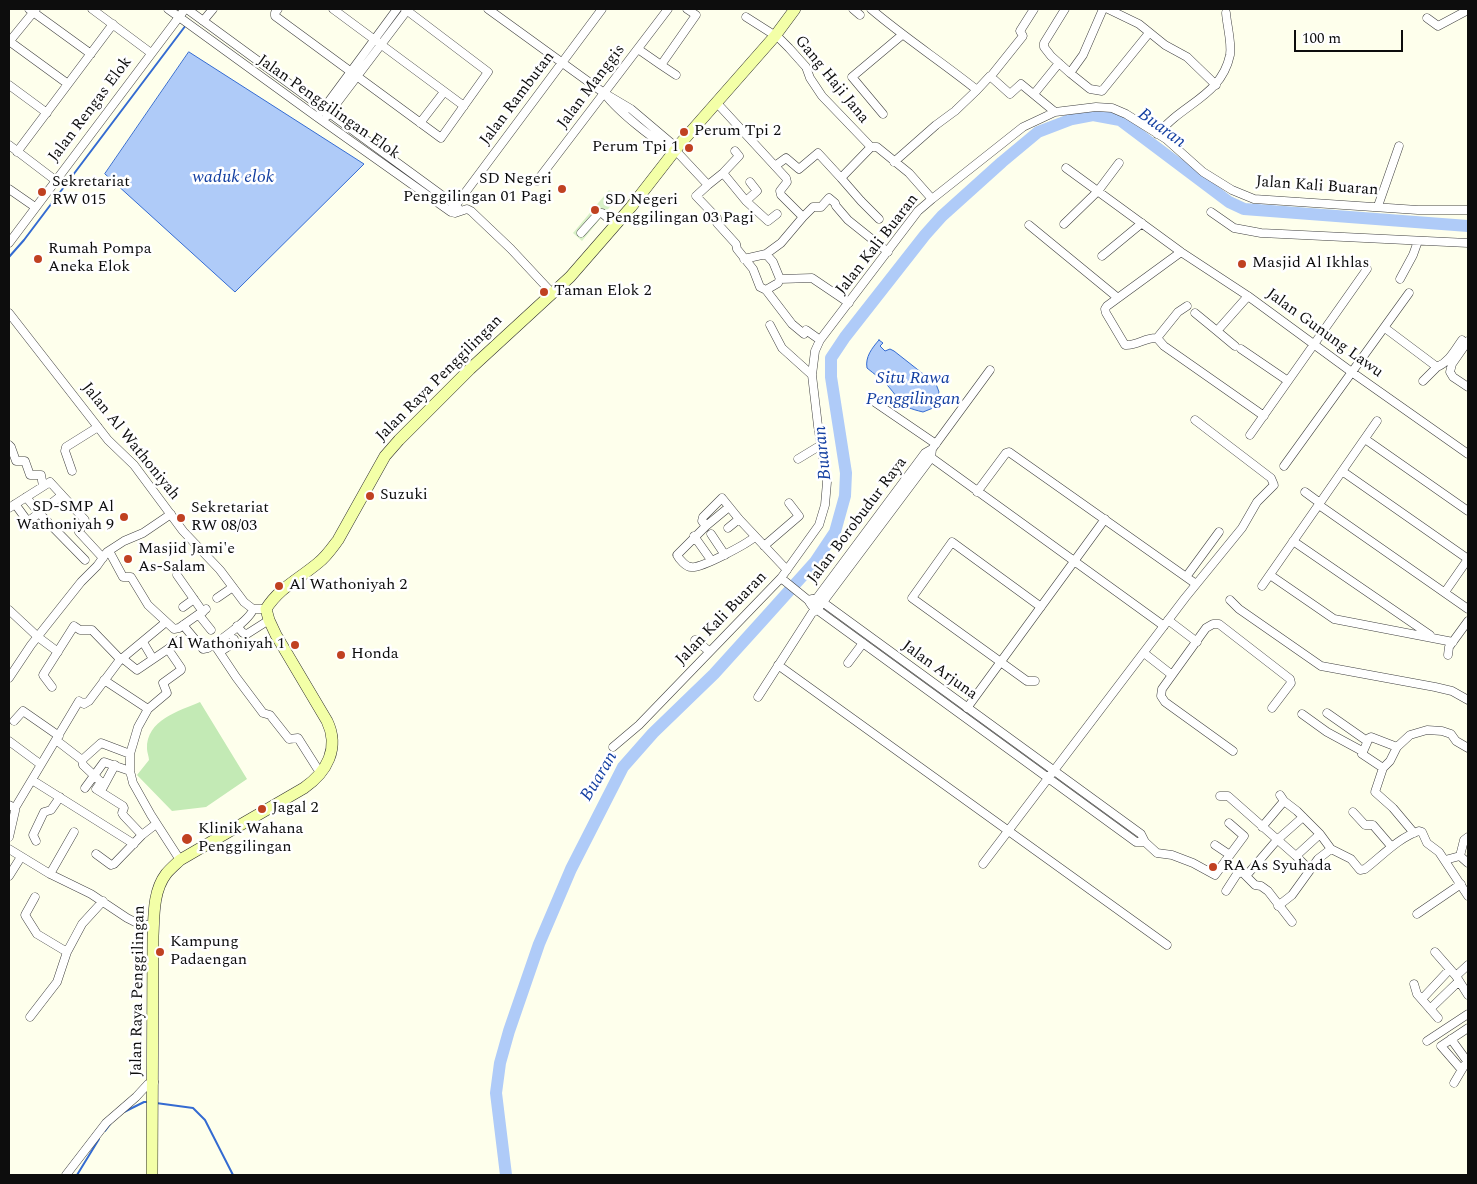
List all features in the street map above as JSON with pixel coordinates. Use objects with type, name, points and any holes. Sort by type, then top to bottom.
[{"type":"main road","name":"Jalan Raya Penggilingan","points":[[152,1175],[154,926],[160,885],[165,875],[180,860],[304,788],[319,776],[329,758],[333,740],[332,730],[321,708],[276,635],[267,615],[279,592],[317,564],[331,550],[385,456],[399,440],[517,325],[553,294],[586,260],[618,223],[675,150],[775,36],[795,9]]},
{"type":"street","points":[[92,9],[151,53]]},
{"type":"street","name":"Jalan Penggilingan Elok","points":[[168,9],[451,212],[455,212],[458,208]]},
{"type":"street","name":"Jalan Penggilingan Elok","points":[[187,9],[458,208],[468,209],[511,249],[553,294]]},
{"type":"street","name":"Jalan Rengas Elok","points":[[9,243],[151,53],[187,9]]},
{"type":"street","points":[[201,20],[212,9]]},
{"type":"street","points":[[278,9],[275,16],[354,74],[420,124],[442,138],[488,71],[407,9],[378,42],[354,74],[320,119]]},
{"type":"street","points":[[333,9],[464,106]]},
{"type":"street","points":[[378,42],[398,9]]},
{"type":"street","points":[[488,9],[604,93],[612,104],[644,130],[666,147],[675,150],[708,184]]},
{"type":"street","name":"Jalan Rambutan","points":[[458,208],[602,9]]},
{"type":"street","name":"Jalan Manggis","points":[[537,181],[668,9]]},
{"type":"street","points":[[661,65],[696,14],[687,9]]},
{"type":"street","points":[[853,9],[860,15]]},
{"type":"street","points":[[871,9],[902,35],[946,65],[977,90]]},
{"type":"street","points":[[894,162],[954,111],[991,76],[1023,36],[1020,31],[1034,9]]},
{"type":"street","points":[[1065,9],[1044,46],[1046,52],[1090,89],[1101,92],[1149,32]]},
{"type":"street","points":[[1070,72],[1083,55],[1103,9]]},
{"type":"street","points":[[1108,9],[1123,12],[1165,45],[1192,61],[1216,85]]},
{"type":"street","points":[[68,84],[9,42],[33,10],[91,54]]},
{"type":"street","points":[[1427,18],[1438,26],[1468,10]]},
{"type":"street","points":[[1157,134],[1175,117],[1205,96],[1216,85],[1230,55],[1226,13]]},
{"type":"street","name":"Gang Haji Jana","points":[[746,17],[775,36],[801,61],[813,84],[822,96],[871,147],[877,147],[909,173],[932,198]]},
{"type":"street","points":[[17,152],[113,24]]},
{"type":"street","points":[[883,114],[852,77],[902,35]]},
{"type":"street","points":[[638,49],[676,75]]},
{"type":"street","points":[[1030,91],[1059,63]]},
{"type":"street","points":[[991,76],[1010,94],[1019,84],[1054,112]]},
{"type":"street","points":[[9,85],[46,113]]},
{"type":"street","points":[[420,124],[444,92]]},
{"type":"street","points":[[716,102],[788,181],[780,191],[781,194],[803,217]]},
{"type":"street","name":"Jalan Kali Buaran","points":[[613,747],[639,725],[782,579],[820,525],[825,505],[827,482],[812,375],[815,351],[820,340],[918,211],[1023,127],[1054,112],[1096,107],[1112,108],[1128,115],[1166,139],[1203,172],[1232,190],[1254,199],[1418,210],[1468,210]]},
{"type":"street","points":[[9,145],[55,180]]},
{"type":"street","points":[[1378,206],[1399,146]]},
{"type":"street","points":[[841,178],[871,147]]},
{"type":"street","points":[[735,151],[739,156],[696,196],[717,218],[717,223],[728,234],[744,259],[753,269],[760,287],[766,290],[792,324],[804,334],[806,330],[820,340]]},
{"type":"street","points":[[775,166],[786,158],[799,169],[818,153],[879,219]]},
{"type":"street","points":[[1064,224],[1098,191],[1119,162]]},
{"type":"street","name":"Jalan Gunung Lawu","points":[[1066,168],[1181,252],[1248,296],[1468,454]]},
{"type":"street","points":[[722,173],[746,201],[769,222],[777,214]]},
{"type":"street","points":[[746,201],[757,191],[750,182]]},
{"type":"street","points":[[9,189],[35,207]]},
{"type":"street","points":[[744,259],[766,254],[781,243],[813,207],[820,208],[829,198],[848,220],[888,252]]},
{"type":"street","points":[[1211,212],[1234,228],[1261,233],[1468,243]]},
{"type":"street","points":[[581,233],[599,213],[618,223]]},
{"type":"street","points":[[1102,256],[1142,223]]},
{"type":"street","points":[[1029,225],[1118,298]]},
{"type":"street","points":[[1400,279],[1418,240]]},
{"type":"street","points":[[1181,252],[1105,309],[1123,342],[1129,345],[1150,337],[1157,338],[1164,346],[1264,416]]},
{"type":"street","points":[[766,254],[780,279]]},
{"type":"street","points":[[1250,435],[1367,269]]},
{"type":"street","points":[[780,279],[812,278],[849,303]]},
{"type":"street","points":[[766,290],[778,283],[780,279]]},
{"type":"street","points":[[1284,466],[1409,294]]},
{"type":"street","points":[[1217,331],[1248,296]]},
{"type":"street","points":[[1157,338],[1178,312],[1187,306]]},
{"type":"street","name":"Jalan Al Wathoniyah","points":[[9,313],[98,427],[134,466],[184,531],[220,570],[244,602],[253,609]]},
{"type":"street","points":[[1195,314],[1238,347],[1288,381]]},
{"type":"street","points":[[770,326],[782,348],[812,375]]},
{"type":"street","points":[[1385,328],[1437,367]]},
{"type":"street","points":[[1422,381],[1452,356],[1465,341]]},
{"type":"street","points":[[1465,341],[1452,364],[1450,372],[1453,377],[1468,387]]},
{"type":"street","name":"Jalan Borobudur Raya","points":[[758,697],[778,665],[810,605],[820,600],[990,370]]},
{"type":"street","points":[[873,401],[977,492],[1074,563],[1197,642]]},
{"type":"street","points":[[983,864],[1196,584],[1242,528],[1257,502],[1274,485],[1271,478],[1195,420]]},
{"type":"street","points":[[1262,586],[1377,421]]},
{"type":"street","points":[[72,471],[65,451],[66,447],[98,427]]},
{"type":"street","points":[[1365,438],[1468,511]]},
{"type":"street","points":[[9,445],[12,447],[16,461],[25,461],[30,475],[40,475],[43,486]]},
{"type":"street","points":[[798,459],[821,445]]},
{"type":"street","points":[[977,492],[1006,453],[1009,452],[1196,584]]},
{"type":"street","points":[[1342,471],[1468,559],[1445,592]]},
{"type":"street","points":[[62,495],[33,518],[27,520],[12,506],[50,482],[62,495],[85,520],[79,532],[69,543]]},
{"type":"street","points":[[1305,492],[1319,504],[1468,609]]},
{"type":"street","points":[[26,496],[39,513],[85,560]]},
{"type":"street","points":[[706,526],[702,521],[703,517],[720,498],[723,499],[755,537],[787,570]]},
{"type":"street","points":[[764,546],[799,516],[789,503]]},
{"type":"street","points":[[729,507],[694,536],[677,557],[692,568],[725,555],[745,545],[755,537]]},
{"type":"street","points":[[9,678],[38,637],[109,551],[171,514]]},
{"type":"street","points":[[728,528],[739,519]]},
{"type":"street","points":[[967,708],[1105,519]]},
{"type":"street","points":[[79,532],[103,558]]},
{"type":"street","points":[[1186,577],[1220,532]]},
{"type":"street","points":[[711,534],[725,555]]},
{"type":"street","points":[[694,536],[711,560]]},
{"type":"street","points":[[1294,541],[1432,637]]},
{"type":"street","points":[[1035,681],[1027,681],[912,598],[952,542],[1041,607]]},
{"type":"street","points":[[109,551],[123,577],[131,577],[144,600],[174,629],[184,625],[203,612]]},
{"type":"street","points":[[1270,574],[1334,619],[1453,642]]},
{"type":"street","points":[[177,575],[203,612],[210,630]]},
{"type":"street","name":"Jalan Arjuna","points":[[782,579],[810,605],[1080,802],[1136,842],[1145,842],[1141,834],[820,600]]},
{"type":"street","points":[[217,598],[233,587]]},
{"type":"street","points":[[183,607],[194,599]]},
{"type":"street","points":[[810,605],[820,600]]},
{"type":"street","points":[[1230,600],[1239,609],[1321,666],[1435,687],[1452,691],[1468,700]]},
{"type":"street","points":[[184,625],[203,649],[209,648],[214,644],[251,615],[253,609],[267,615],[247,634],[243,633],[237,626]]},
{"type":"street","points":[[9,610],[38,637],[58,652]]},
{"type":"street","points":[[1448,655],[1449,647],[1468,620]]},
{"type":"street","points":[[9,837],[15,816],[12,806],[32,780],[40,764],[58,738],[77,699],[84,704],[87,703],[121,658],[166,622]]},
{"type":"street","points":[[1233,751],[1165,702],[1161,696],[1162,689],[1206,628],[1212,624],[1219,624],[1290,678],[1291,683],[1272,708]]},
{"type":"street","points":[[52,687],[43,675],[74,626],[80,630],[92,630],[121,658],[137,670],[179,640]]},
{"type":"street","points":[[220,652],[235,642],[234,639]]},
{"type":"street","points":[[695,640],[709,652]]},
{"type":"street","points":[[143,642],[153,659]]},
{"type":"street","points":[[848,663],[863,643]]},
{"type":"street","points":[[214,644],[263,713],[270,715],[289,739],[298,738],[317,768]]},
{"type":"street","points":[[168,648],[182,669],[163,683],[167,693],[148,709],[138,727],[130,754],[130,771],[133,783],[156,824],[180,860]]},
{"type":"street","points":[[1144,653],[1172,675]]},
{"type":"street","points":[[891,664],[896,656]]},
{"type":"street","points":[[778,665],[1167,945]]},
{"type":"street","points":[[917,682],[922,675]]},
{"type":"street","points":[[104,680],[148,709]]},
{"type":"street","points":[[951,708],[957,700]]},
{"type":"street","points":[[14,721],[24,711],[58,738],[82,760],[83,766],[96,776],[100,782],[96,790],[123,806],[122,814],[142,835]]},
{"type":"street","points":[[1326,713],[1367,742]]},
{"type":"street","points":[[1302,714],[1327,732],[1362,751],[1364,756],[1383,768]]},
{"type":"street","points":[[1414,832],[1393,808],[1375,792],[1383,768],[1390,761],[1397,747],[1410,735],[1427,730],[1451,734],[1456,741],[1468,748]]},
{"type":"street","points":[[996,740],[1002,733]]},
{"type":"street","points":[[1362,751],[1372,737],[1397,747]]},
{"type":"street","points":[[9,741],[40,764]]},
{"type":"street","points":[[82,760],[101,743],[130,754]]},
{"type":"street","points":[[86,788],[96,776],[102,763],[106,762],[130,771]]},
{"type":"street","points":[[100,792],[114,765]]},
{"type":"street","points":[[32,780],[134,844]]},
{"type":"street","points":[[1080,802],[1086,794]]},
{"type":"street","points":[[1220,796],[1228,796],[1310,870]]},
{"type":"street","points":[[36,841],[33,835],[44,812],[51,810],[60,797]]},
{"type":"street","points":[[1262,827],[1282,798],[1320,834],[1331,849],[1351,859],[1360,870],[1369,865],[1391,846],[1414,832],[1422,832],[1427,843],[1439,852],[1468,896]]},
{"type":"street","points":[[1353,812],[1365,825],[1373,825],[1391,846]]},
{"type":"street","points":[[1246,876],[1277,840],[1303,817]]},
{"type":"street","points":[[1145,842],[1157,853],[1172,855],[1193,862],[1214,875],[1244,836],[1229,823]]},
{"type":"street","points":[[96,854],[111,865],[114,864],[142,835],[156,824]]},
{"type":"street","points":[[50,874],[74,832]]},
{"type":"street","points":[[1296,856],[1320,834]]},
{"type":"street","points":[[1460,856],[1464,840],[1468,837]]},
{"type":"street","points":[[1215,845],[1230,855]]},
{"type":"street","points":[[9,848],[20,857],[50,874],[103,901],[127,918],[137,923],[154,926]]},
{"type":"street","points":[[1278,906],[1292,894],[1318,859],[1331,849]]},
{"type":"street","points":[[1445,860],[1460,856]]},
{"type":"street","points":[[1460,856],[1468,863]]},
{"type":"street","points":[[9,876],[20,857]]},
{"type":"street","points":[[1226,891],[1240,872],[1255,885],[1261,886],[1268,891],[1292,922]]},
{"type":"street","points":[[1417,914],[1461,884]]},
{"type":"street","points":[[35,897],[24,915],[38,934],[68,952]]},
{"type":"street","points":[[30,1017],[58,982],[68,952],[82,924],[103,901]]},
{"type":"street","points":[[1435,952],[1458,979],[1468,995]]},
{"type":"street","points":[[1430,1009],[1458,979],[1468,965]]},
{"type":"street","points":[[1422,999],[1450,969]]},
{"type":"street","points":[[1414,984],[1417,994],[1438,1018]]},
{"type":"street","points":[[1427,1041],[1468,1014]]},
{"type":"street","points":[[1461,1069],[1441,1046],[1467,1032]]},
{"type":"street","points":[[1451,1039],[1467,1061],[1454,1083]]},
{"type":"street","points":[[66,1175],[106,1123],[148,1084],[154,1084]]},
{"type":"green space","points":[[609,190],[618,197],[582,241],[573,233]]},
{"type":"green space","points":[[200,702],[247,779],[206,807],[172,811],[137,775],[149,760],[148,739],[158,724],[174,713]]},
{"type":"water","name":"waduk elok","points":[[189,52],[364,164],[235,292],[105,174]]},
{"type":"water","name":"Situ Rawa Penggilingan","points":[[879,340],[883,343],[880,346],[885,351],[890,349],[894,351],[936,384],[939,392],[933,408],[923,412],[905,406],[886,383],[867,368],[868,356]]},
{"type":"waterway","points":[[9,257],[24,240],[186,25]]},
{"type":"waterway","name":"Buaran","points":[[506,1175],[496,1093],[500,1063],[539,944],[571,869],[623,767],[653,733],[714,674],[762,621],[815,562],[835,532],[845,496],[846,473],[831,377],[831,358],[845,337],[942,216],[1038,132],[1072,119],[1093,115],[1120,120],[1229,202],[1244,209],[1468,226]]},
{"type":"waterway","points":[[124,1112],[144,1102],[149,1102]]},
{"type":"waterway","points":[[156,1103],[193,1108],[205,1120],[233,1175]]},
{"type":"waterway","points":[[105,1131],[111,1123]]},
{"type":"waterway","points":[[77,1175],[99,1139]]},
{"type":"place","name":"Perum Tpi 2","points":[[684,132]]},
{"type":"place","name":"Perum Tpi 1","points":[[689,148]]},
{"type":"place","name":"SD Negeri Penggilingan 01 Pagi","points":[[562,189]]},
{"type":"place","name":"Sekretariat RW 015","points":[[42,192]]},
{"type":"place","name":"SD Negeri Penggilingan 03 Pagi","points":[[595,210]]},
{"type":"place","name":"Rumah Pompa Aneka Elok","points":[[38,259]]},
{"type":"place","name":"Masjid Al Ikhlas","points":[[1242,264]]},
{"type":"place","name":"Taman Elok 2","points":[[544,292]]},
{"type":"place","name":"Suzuki","points":[[370,496]]},
{"type":"place","name":"SD-SMP Al Wathoniyah 9","points":[[124,517]]},
{"type":"place","name":"Sekretariat RW 08/03","points":[[181,518]]},
{"type":"place","name":"Masjid Jami'e As-Salam","points":[[128,559]]},
{"type":"place","name":"Al Wathoniyah 2","points":[[279,586]]},
{"type":"place","name":"Al Wathoniyah 1","points":[[295,645]]},
{"type":"place","name":"Honda","points":[[341,655]]},
{"type":"place","name":"Jagal 2","points":[[262,809]]},
{"type":"place","name":"Klinik Wahana Penggilingan","points":[[187,839]]},
{"type":"place","name":"RA As Syuhada","points":[[1213,867]]},
{"type":"place","name":"Kampung Padaengan","points":[[160,952]]}]
